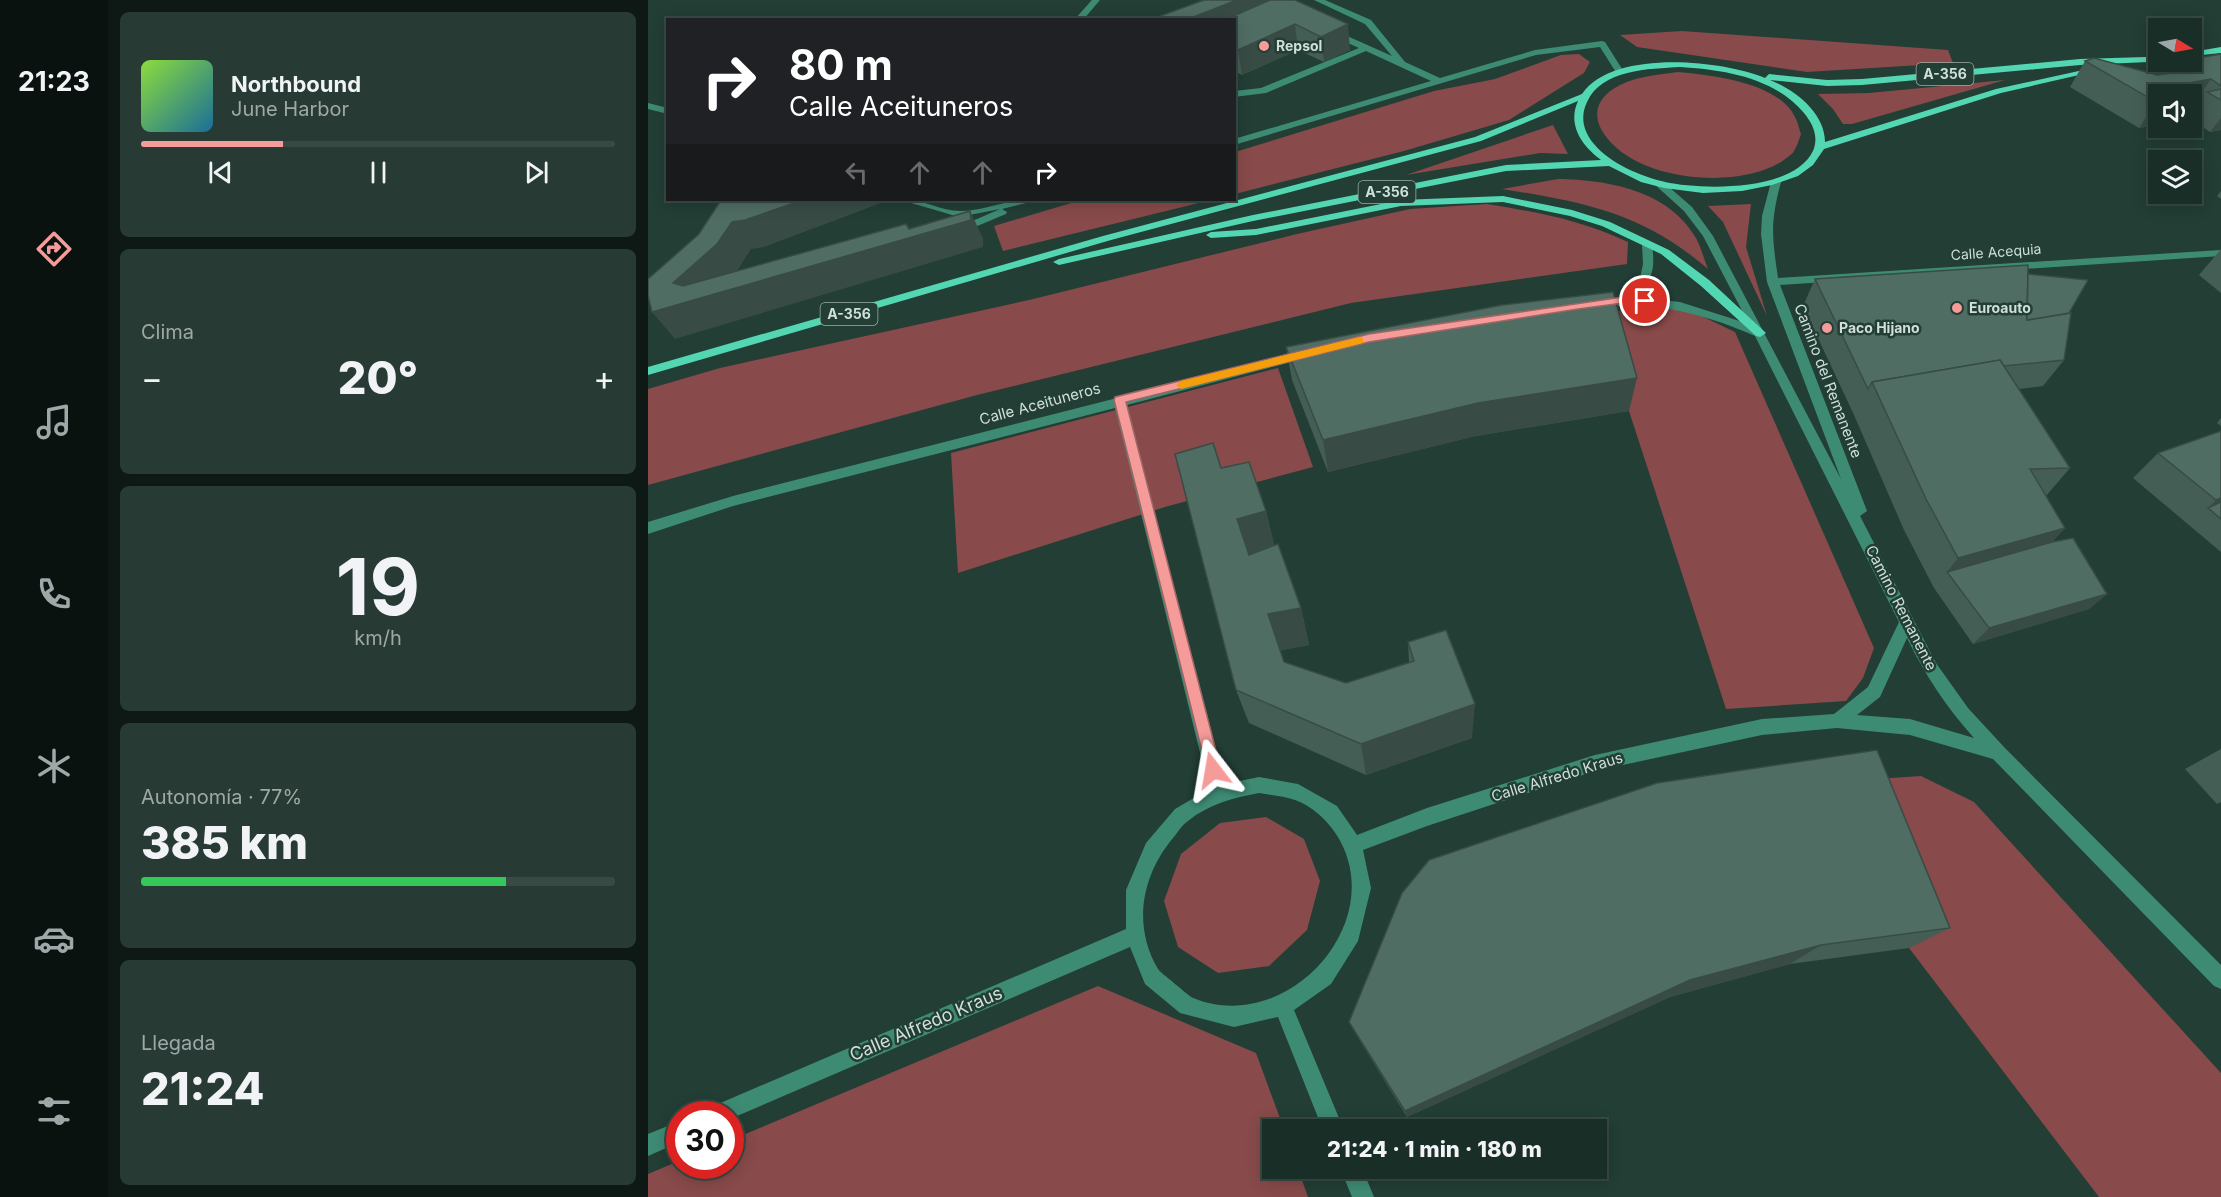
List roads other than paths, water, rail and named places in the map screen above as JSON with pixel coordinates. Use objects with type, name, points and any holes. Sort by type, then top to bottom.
[{"type":"main road","points":[[2202,53],[2221,50]]},
{"type":"main road","name":"A-356","points":[[1583,96],[1576,117],[1585,141],[1610,163],[1658,183],[1699,190],[1740,190],[1776,182],[1805,167],[1820,147],[1919,114],[1999,91],[2146,60]]},
{"type":"main road","name":"A-356","points":[[648,371],[1107,238],[1478,139],[1583,96],[1598,83],[1620,72],[1648,66],[1680,64],[1713,66],[1788,80],[1862,82],[2080,62],[2146,60]]},
{"type":"main road","name":"A-356","points":[[1745,73],[1779,87],[1804,104],[1818,125],[1820,147]]},
{"type":"main road","name":"A-356","points":[[925,292],[1253,218],[1506,168],[1610,163]]},
{"type":"main road","points":[[1166,238],[1256,232],[1401,203],[1503,199],[1572,213],[1606,224],[1665,252],[1705,283],[1760,333]]},
{"type":"street","points":[[1080,18],[1096,0]]},
{"type":"street","points":[[1318,0],[1368,22],[1403,65]]},
{"type":"street","points":[[1325,29],[1439,81]]},
{"type":"street","points":[[1236,139],[1535,53],[1602,44],[1614,66],[1620,72]]},
{"type":"street","points":[[1236,94],[1263,91],[1366,48]]},
{"type":"street","points":[[648,106],[666,110]]},
{"type":"street","name":"Camino del Remanente","points":[[1776,182],[1767,216],[1766,234],[1773,282],[1889,587]]},
{"type":"street","name":"Camino Remanente","points":[[1658,183],[1688,209],[1708,236],[1760,333],[1930,668],[1962,713],[1998,753],[2221,979]]},
{"type":"street","points":[[910,201],[959,214],[1026,201]]},
{"type":"street","points":[[956,231],[1029,201]]},
{"type":"street","points":[[1623,300],[1647,278],[1650,268],[1647,243]]},
{"type":"street","name":"Calle Acequia","points":[[1773,282],[2221,253]]},
{"type":"street","points":[[1578,305],[1623,300],[1667,303],[1701,309],[1760,333]]},
{"type":"street","name":"Calle Aceituneros","points":[[648,528],[733,501],[1324,349]]},
{"type":"street","points":[[1119,400],[1219,793]]},
{"type":"street","points":[[1837,721],[1874,692],[1906,624]]},
{"type":"street","name":"Calle Alfredo Kraus","points":[[1353,845],[1594,763],[1762,727],[1837,721],[1910,727],[1998,753]]},
{"type":"street","points":[[1259,785],[1298,792],[1331,812],[1353,845],[1362,888],[1351,934],[1324,976],[1283,1006],[1234,1017],[1187,1006],[1152,977],[1135,935],[1135,890],[1152,849],[1181,815],[1219,793],[1259,785]]},
{"type":"street","name":"Calle Alfredo Kraus","points":[[744,1103],[1135,935]]},
{"type":"street","points":[[1283,1006],[1329,1119]]},
{"type":"street","points":[[648,1145],[666,1137]]},
{"type":"street","points":[[1356,1179],[1363,1197]]},
{"type":"place","name":"Repsol","points":[[1264,46]]},
{"type":"place","name":"Euroauto","points":[[1957,308]]},
{"type":"place","name":"Paco Hijano","points":[[1827,328]]}]
